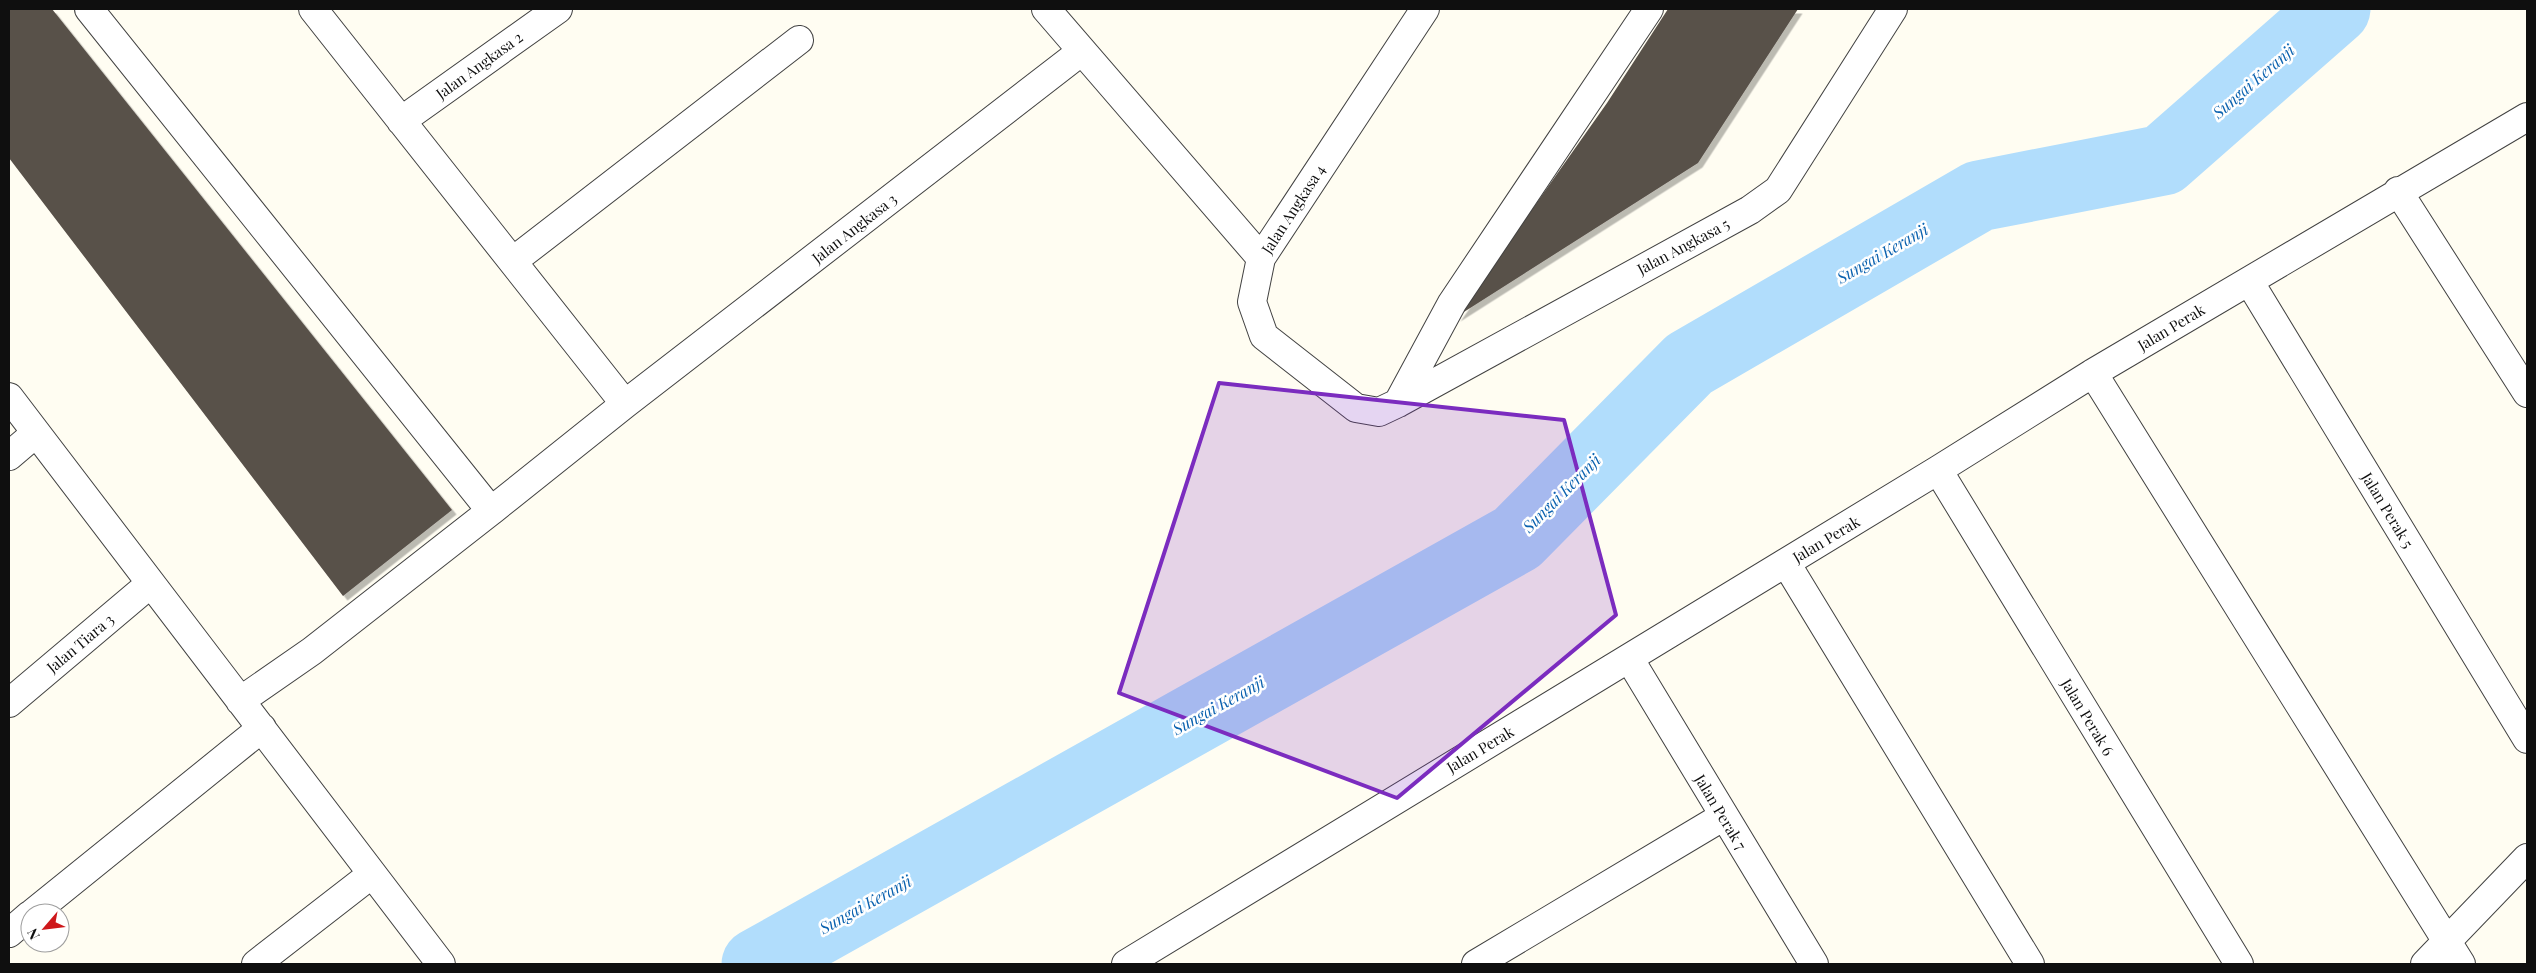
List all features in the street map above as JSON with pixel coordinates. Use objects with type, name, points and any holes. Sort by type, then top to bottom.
[{"type":"street","points":[[89,9],[491,511]]},
{"type":"street","points":[[313,9],[625,404]]},
{"type":"street","name":"Jalan Angkasa 2","points":[[401,120],[558,9]]},
{"type":"street","points":[[1046,9],[1261,258]]},
{"type":"street","name":"Jalan Angkasa 4","points":[[1398,403],[1378,412],[1356,408],[1264,336],[1252,302],[1261,258],[1425,9]]},
{"type":"street","points":[[1398,403],[1452,303],[1649,9]]},
{"type":"street","name":"Jalan Angkasa 5","points":[[1398,403],[1750,210],[1778,190],[1894,9]]},
{"type":"street","points":[[513,261],[799,40]]},
{"type":"street","name":"Jalan Angkasa 3","points":[[240,701],[312,651],[625,404],[1082,51]]},
{"type":"street","name":"Jalan Perak","points":[[1126,964],[1786,563],[2093,373],[2398,191],[2527,117]]},
{"type":"street","points":[[2398,191],[2527,393]]},
{"type":"street","name":"Jalan Perak 5","points":[[2249,281],[2527,739]]},
{"type":"street","points":[[2093,373],[2462,964]]},
{"type":"street","points":[[9,397],[441,964]]},
{"type":"street","points":[[9,456],[36,433]]},
{"type":"street","name":"Jalan Perak 6","points":[[1938,470],[2239,964]]},
{"type":"street","points":[[1786,563],[2030,964]]},
{"type":"street","name":"Jalan Tiara 3","points":[[9,703],[150,584]]},
{"type":"street","name":"Jalan Perak 7","points":[[1629,658],[1814,964]]},
{"type":"street","points":[[45,903],[262,728]]},
{"type":"street","points":[[1476,964],[1724,816]]},
{"type":"street","points":[[2426,964],[2527,858]]},
{"type":"street","points":[[256,964],[372,874]]},
{"type":"street","points":[[9,933],[20,924]]},
{"type":"highlighted area","points":[[1219,383],[1564,420],[1616,615],[1397,798],[1119,693]]},
{"type":"building","points":[[9,9],[52,9],[452,510],[343,596],[9,158]]},
{"type":"building","points":[[1668,9],[1798,9],[1698,163],[1456,317],[1607,103]]},
{"type":"waterway","name":"Sungai Keranji","points":[[757,964],[1517,538],[1689,364],[1979,196],[2163,160],[2335,9]]}]
